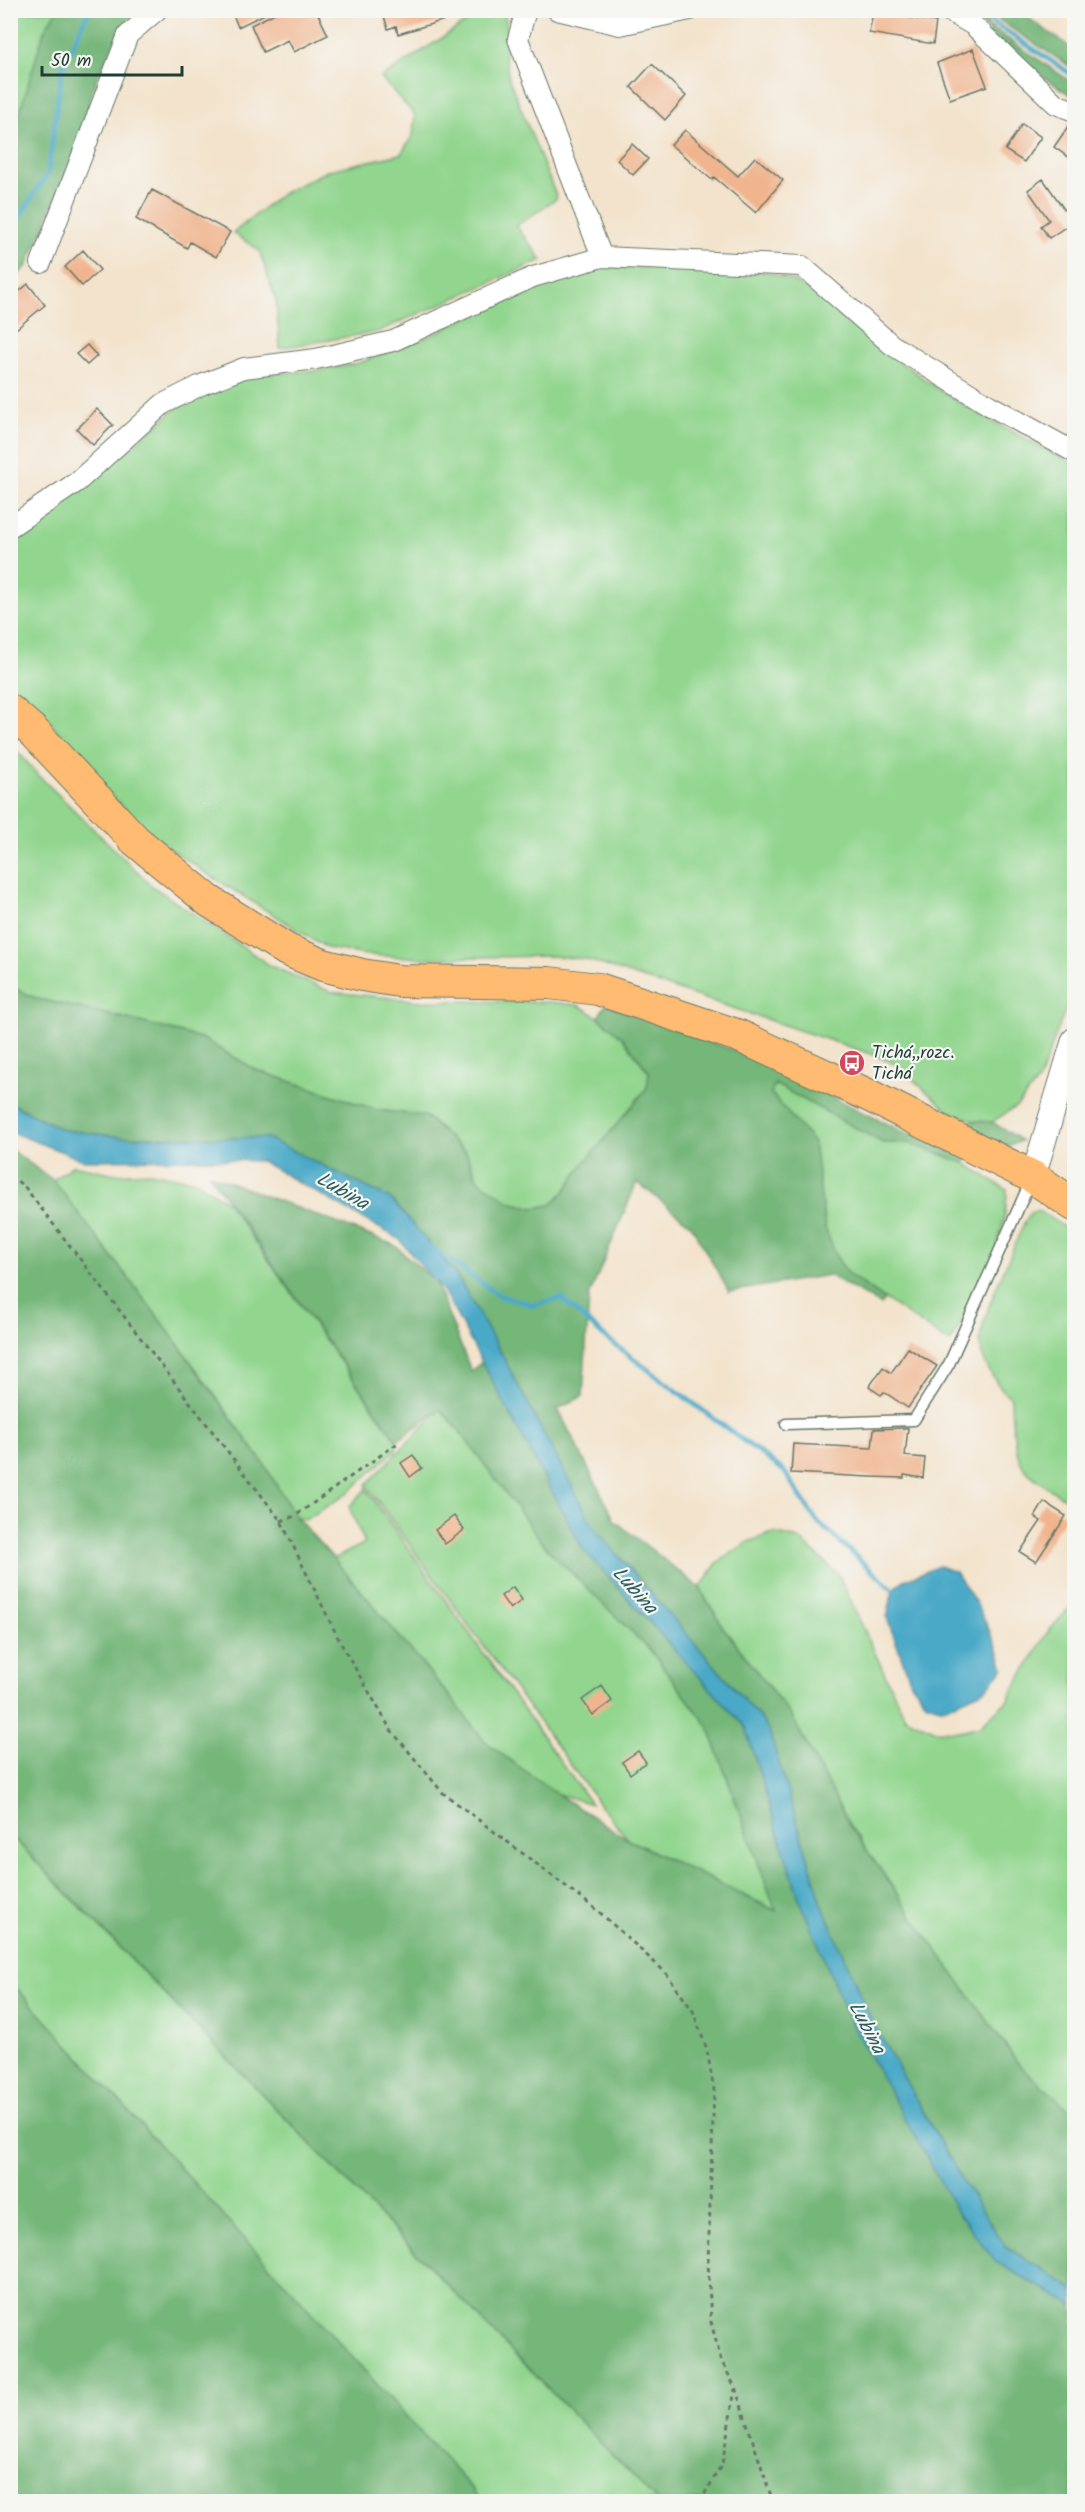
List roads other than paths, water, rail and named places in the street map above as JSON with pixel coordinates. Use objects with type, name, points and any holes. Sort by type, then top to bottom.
[{"type":"main road","points":[[10,711],[32,730],[143,847],[209,901],[287,950],[323,964],[362,975],[399,981],[549,982],[598,989],[739,1036],[870,1096],[1034,1177],[1074,1205]]},
{"type":"street","points":[[40,263],[128,35],[157,10]]},
{"type":"street","points":[[526,10],[518,39],[602,256]]},
{"type":"street","points":[[556,10],[621,25],[690,10]]},
{"type":"street","points":[[947,10],[973,25],[1056,104],[1074,111]]},
{"type":"street","points":[[10,527],[77,482],[163,404],[201,385],[244,368],[316,359],[393,341],[533,277],[602,256],[802,266],[892,345],[989,405],[1074,452]]},
{"type":"street","points":[[1034,1177],[1074,1040]]},
{"type":"lane","points":[[786,1424],[914,1420],[949,1364],[1024,1194],[1034,1177]]},
{"type":"water","name":"Lubina","points":[[10,1103],[63,1130],[122,1137],[267,1138],[391,1199],[457,1276],[501,1353],[594,1528],[769,1731],[823,1907],[871,2020],[962,2180],[1006,2247],[1074,2289],[1074,2306],[996,2262],[956,2210],[850,2021],[799,1898],[745,1727],[583,1549],[444,1292],[399,1239],[261,1161],[83,1160],[11,1132]]},
{"type":"water","points":[[939,1566],[956,1572],[976,1603],[995,1642],[1004,1668],[985,1690],[944,1708],[927,1703],[911,1683],[887,1618],[893,1590],[904,1580]]},
{"type":"waterway","points":[[10,231],[48,173],[62,69],[84,20],[91,10]]},
{"type":"waterway","points":[[974,10],[1074,76]]},
{"type":"waterway","points":[[431,1247],[500,1296],[534,1305],[561,1298],[606,1338],[784,1471],[816,1520],[893,1590]]},
{"type":"place","name":"Tichá,,rozc. Tichá","points":[[852,1063]]}]
